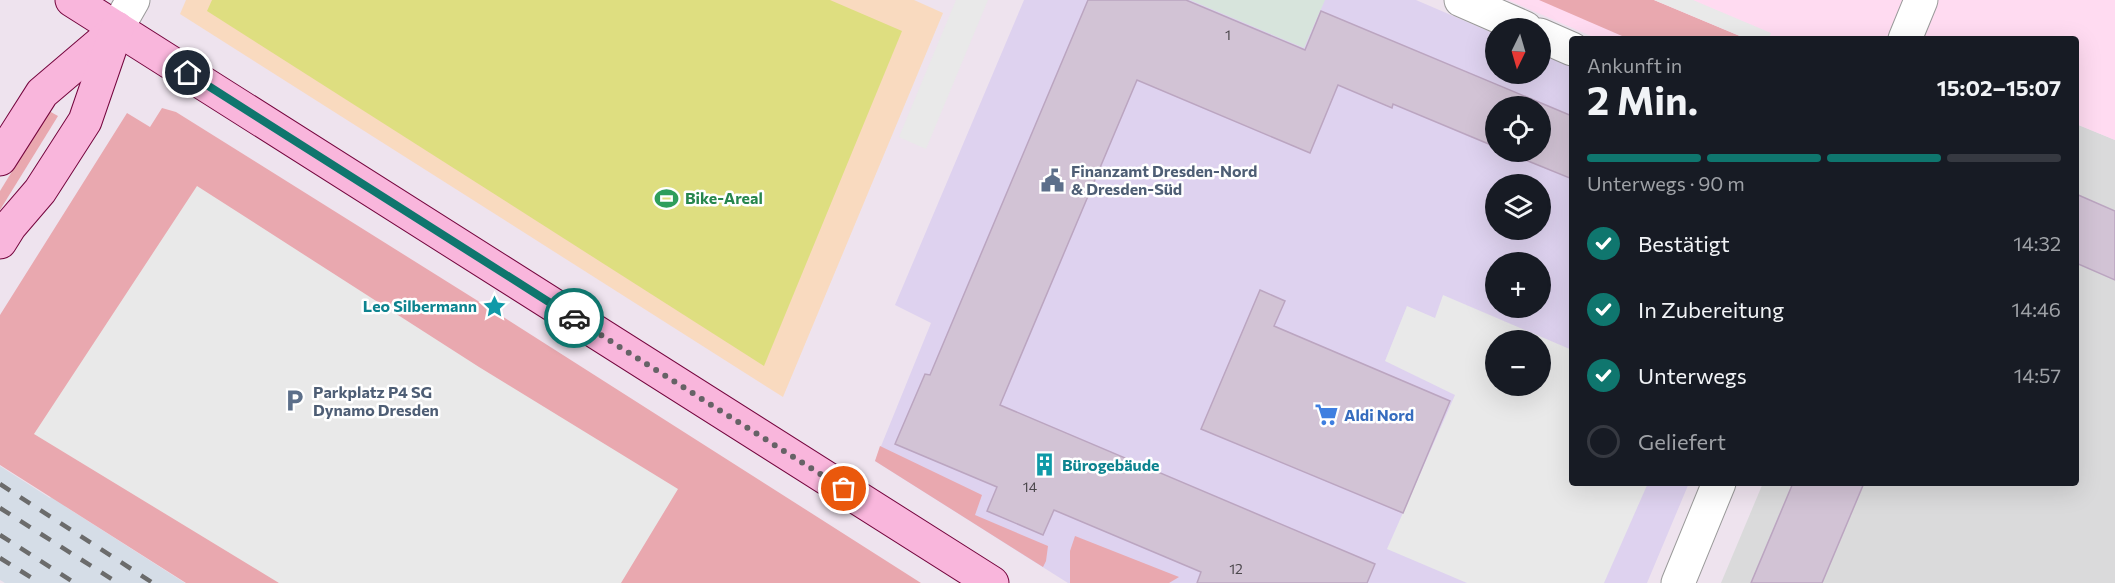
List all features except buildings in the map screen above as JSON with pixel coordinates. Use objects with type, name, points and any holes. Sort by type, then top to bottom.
[{"type":"main road","points":[[72,0],[992,583]]},
{"type":"main road","points":[[0,159],[42,93],[117,28]]},
{"type":"main road","points":[[0,242],[10,226],[40,191],[85,121],[117,28]]},
{"type":"street","points":[[117,28],[134,0]]},
{"type":"street","points":[[1461,0],[1502,18]]},
{"type":"street","points":[[1906,36],[1921,0]]},
{"type":"street","points":[[1551,40],[1569,49]]},
{"type":"street","points":[[1678,583],[1718,486]]},
{"type":"shaded area","name":"Bike-Areal","points":[[186,0],[914,0],[943,13],[783,397],[180,14]]},
{"type":"shaded area","name":"Bike-Areal","points":[[212,0],[830,0],[902,31],[764,366],[207,11]]},
{"type":"shaded area","points":[[956,0],[988,0],[926,149],[899,137]]},
{"type":"shaded area","points":[[1024,0],[1416,0],[1485,30],[1485,84],[1551,84],[1551,57],[1569,65],[1569,486],[1688,486],[1647,583],[1068,583],[875,461],[931,323],[895,305]]},
{"type":"shaded area","points":[[1190,0],[1325,0],[1304,48]]},
{"type":"shaded area","points":[[1508,0],[2115,0],[2115,140],[2079,125],[2079,36],[1591,36]]},
{"type":"shaded area","points":[[1539,0],[1654,0],[1740,36],[1622,36]]},
{"type":"shaded area","points":[[1654,0],[1693,0],[1771,33],[1770,36],[1740,36]]},
{"type":"shaded area","points":[[162,108],[176,112],[494,311],[921,583],[186,583],[0,465],[0,315],[127,113],[150,127]]},
{"type":"shaded area","points":[[49,111],[58,116],[0,210],[0,191]]},
{"type":"shaded area","points":[[2079,125],[2115,140],[2115,583],[1721,583],[1762,486],[2079,486]]},
{"type":"shaded area","name":"Parkplatz P4 SG Dynamo Dresden","points":[[197,186],[479,367],[678,489],[621,583],[279,583],[34,434]]},
{"type":"shaded area","points":[[1443,295],[1485,313],[1485,318],[1497,318],[1525,330],[1485,330],[1485,396],[1551,396],[1551,341],[1569,349],[1569,486],[1647,486],[1604,583],[1467,583],[1387,549],[1455,395],[1385,361],[1407,306],[1435,318]]},
{"type":"shaded area","points":[[880,446],[982,495],[975,515],[1048,546],[1043,567],[875,461]]},
{"type":"shaded area","points":[[0,466],[50,498],[54,492],[66,507],[185,583],[5,583],[0,580]]},
{"type":"shaded area","points":[[1075,536],[1179,577],[1169,583],[1070,583],[1070,551]]},
{"type":"railway","points":[[0,484],[153,583]]},
{"type":"railway","points":[[0,508],[118,583]]},
{"type":"railway","points":[[0,535],[75,583]]},
{"type":"railway","points":[[0,558],[40,583]]},
{"type":"way so far","points":[[574,318],[844,489]]},
{"type":"place","name":"Finanzamt Dresden-Nord & Dresden-Süd","points":[[1053,180]]},
{"type":"place","name":"Bike-Areal","points":[[667,198]]},
{"type":"place","name":"Leo Silbermann","points":[[495,306]]},
{"type":"place","name":"Parkplatz P4 SG Dynamo Dresden","points":[[295,401]]},
{"type":"place","name":"Aldi Nord","points":[[1326,415]]},
{"type":"place","name":"Bürogebäude","points":[[1044,465]]},
{"type":"route","points":[[188,73],[574,318]]}]
